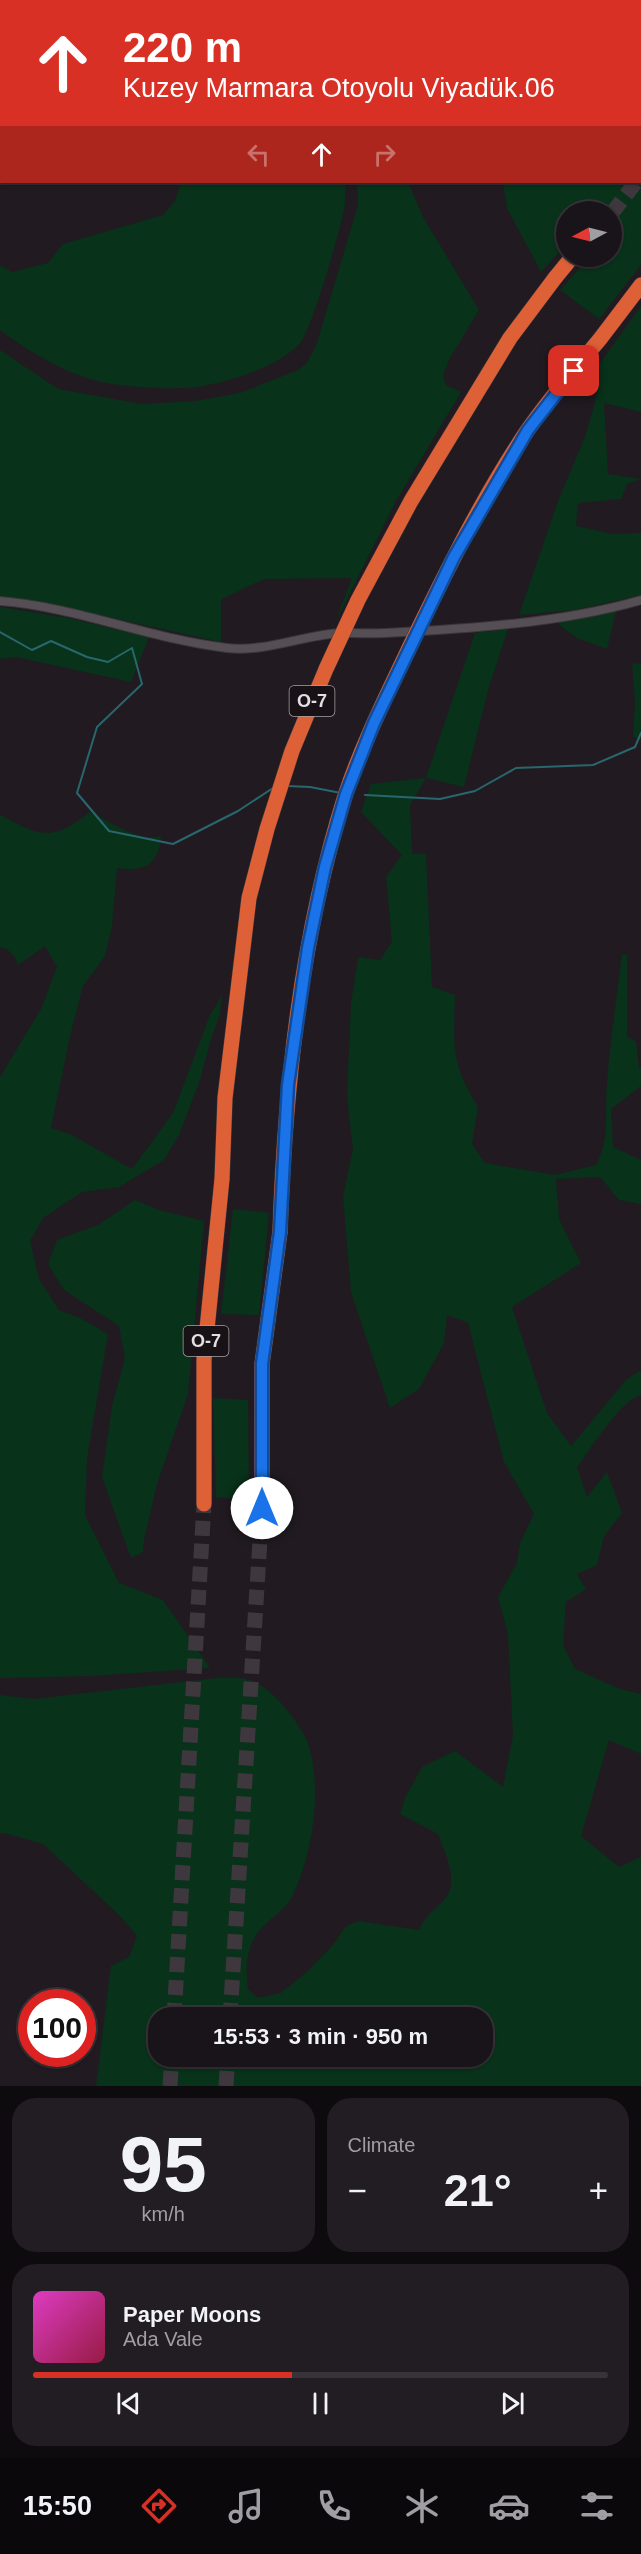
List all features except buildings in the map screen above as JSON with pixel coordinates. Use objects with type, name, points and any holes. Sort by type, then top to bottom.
[{"type":"highway","name":"O-7","points":[[204,1504],[204,1359],[222,1179],[225,1098],[249,898],[267,829],[292,751],[353,610],[411,501],[510,338],[564,267]]},
{"type":"highway","points":[[262,1508],[262,1364],[280,1232],[288,1085],[307,959],[325,867],[346,794],[374,723],[454,557],[528,430],[641,285]]},
{"type":"street","points":[[0,601],[34,605],[169,637],[237,649],[331,634],[459,628],[550,617],[606,610],[641,600]]},
{"type":"green space","points":[[181,183],[345,183],[344,209],[325,279],[305,334],[291,352],[267,366],[209,385],[175,388],[132,386],[97,381],[71,372],[22,346],[0,330],[0,265],[12,272],[48,263],[63,244],[163,215],[175,201]]},
{"type":"green space","points":[[357,183],[408,183],[423,217],[479,310],[449,360],[443,376],[446,385],[461,392],[396,501],[335,623],[352,578],[264,579],[224,598],[221,600],[221,642],[99,615],[0,598],[0,350],[58,389],[142,404],[196,401],[240,393],[298,370],[307,363],[317,343],[358,205]]},
{"type":"green space","points":[[503,183],[641,183],[641,265],[599,319],[560,290],[581,267],[622,267],[622,201],[556,201],[556,255],[541,272],[507,208]]},
{"type":"green space","points":[[641,306],[641,412],[604,403],[608,474],[641,479],[627,484],[621,499],[578,503],[576,526],[612,534],[641,533],[641,595],[574,610],[519,615],[558,501],[585,437],[598,391],[591,376]]},
{"type":"green space","points":[[0,607],[63,617],[149,637],[131,682],[16,657],[0,659]]},
{"type":"green space","points":[[616,611],[607,649],[577,638],[559,625],[562,619]]},
{"type":"green space","points":[[508,629],[488,690],[464,787],[426,778],[475,633]]},
{"type":"green space","points":[[632,663],[641,664],[641,740],[633,737],[635,701]]},
{"type":"green space","points":[[426,778],[410,805],[412,854],[426,854],[432,987],[455,995],[454,1041],[458,1065],[462,1078],[478,1107],[472,1144],[485,1163],[555,1175],[596,1165],[604,1145],[608,1067],[622,954],[627,955],[627,1036],[636,1042],[639,1068],[641,1068],[641,1086],[611,1109],[613,1147],[641,1160],[641,1204],[619,1200],[600,1177],[556,1179],[559,1219],[581,1263],[512,1307],[547,1413],[571,1446],[627,1379],[641,1370],[641,1394],[632,1399],[614,1416],[577,1467],[587,1497],[607,1472],[622,1513],[604,1536],[597,1565],[577,1574],[586,1589],[566,1602],[563,1645],[575,1669],[620,1689],[641,1694],[641,1754],[609,1740],[581,1836],[619,1867],[641,1857],[641,2086],[96,2086],[111,1966],[129,1957],[137,1936],[120,1916],[43,1844],[4,1833],[0,1834],[0,1695],[34,1699],[217,1678],[241,1678],[259,1684],[282,1704],[307,1740],[313,1764],[315,1802],[306,1860],[293,1895],[286,1906],[259,1931],[251,1944],[247,1967],[248,1989],[258,1998],[281,1993],[308,1971],[332,1946],[345,1927],[358,1921],[419,1930],[426,1918],[448,1894],[451,1886],[450,1868],[438,1834],[400,1814],[405,1798],[422,1767],[455,1751],[503,1787],[513,1735],[508,1634],[498,1597],[517,1563],[520,1543],[534,1514],[504,1462],[468,1323],[447,1315],[444,1343],[419,1389],[390,1408],[351,1292],[343,1196],[353,1149],[347,1097],[351,1004],[358,957],[380,960],[392,942],[386,877],[402,855],[361,812],[371,784]]},
{"type":"green space","points":[[90,812],[134,834],[161,836],[160,846],[153,860],[148,864],[135,869],[117,868],[112,926],[105,956],[83,986],[51,1128],[72,1135],[132,1169],[173,1113],[210,1015],[220,999],[222,990],[220,1014],[200,1080],[179,1135],[164,1160],[119,1187],[82,1192],[43,1218],[30,1241],[39,1279],[59,1310],[80,1318],[108,1334],[87,1459],[85,1515],[119,1583],[163,1600],[210,1668],[90,1676],[0,1678],[0,1077],[41,1009],[57,967],[45,946],[18,965],[12,953],[0,947],[0,815],[36,832],[46,833],[66,828]]},
{"type":"green space","points":[[135,1200],[159,1210],[204,1221],[188,1394],[157,1484],[143,1552],[131,1558],[102,1477],[112,1406],[125,1358],[119,1326],[64,1290],[48,1264],[57,1240],[98,1225]]},
{"type":"green space","points":[[233,1209],[269,1213],[259,1315],[221,1314]]},
{"type":"green space","points":[[213,1398],[248,1400],[249,1500],[216,1497]]},
{"type":"waterway","points":[[0,632],[32,650],[51,641],[87,657],[108,662],[132,648],[142,684],[97,727],[77,793],[109,831],[173,844],[238,811],[273,788]]},
{"type":"waterway","points":[[365,795],[440,799],[475,791],[516,768],[593,765],[635,747],[641,733]]},
{"type":"waterway","points":[[287,786],[310,787],[341,793]]},
{"type":"tunnel","points":[[621,201],[635,183]]},
{"type":"tunnel","points":[[175,2007],[204,1504]]},
{"type":"tunnel","points":[[231,2007],[262,1508]]},
{"type":"tunnel","points":[[170,2086],[171,2067]]},
{"type":"tunnel","points":[[226,2086],[227,2067]]},
{"type":"route","points":[[262,1508],[262,1364],[280,1232],[282,1158],[288,1085],[308,948],[325,867],[346,794],[374,723],[454,557],[494,484],[528,430],[574,371]]}]
